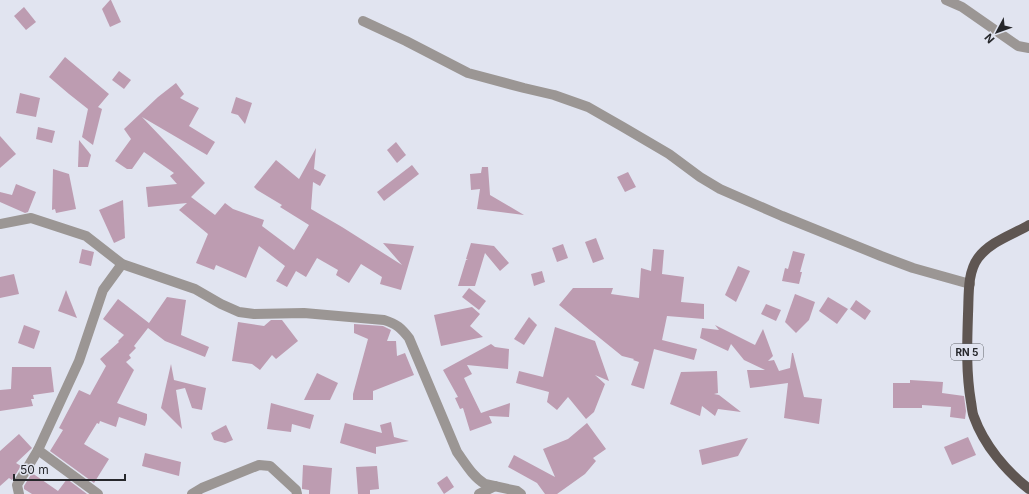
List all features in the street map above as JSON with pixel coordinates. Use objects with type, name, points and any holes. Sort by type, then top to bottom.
[{"type":"main road","name":"RN 5","points":[[1029,226],[999,240],[988,247],[978,258],[971,272],[967,352],[969,388],[974,417],[989,446],[1015,478],[1029,489]]},
{"type":"street","points":[[946,0],[962,7],[1018,46],[1029,48]]},
{"type":"street","points":[[362,21],[468,72],[554,95],[588,108],[623,126],[669,154],[700,177],[720,189],[782,216],[913,268],[970,284]]},
{"type":"street","points":[[0,224],[31,218],[86,236],[122,264],[195,289],[221,304],[239,312],[254,314],[304,312],[384,320],[394,323],[401,328],[414,347],[457,452],[468,467],[480,481],[517,491],[521,494]]},
{"type":"street","points":[[19,494],[17,485],[38,450],[79,361],[103,290],[122,264]]},
{"type":"street","points":[[38,450],[98,494]]},
{"type":"street","points":[[192,494],[202,488],[259,465],[270,466],[296,490],[297,494]]},
{"type":"street","points":[[479,494],[495,486]]},
{"type":"building","points":[[110,0],[121,22],[110,27],[102,9]]},
{"type":"building","points":[[24,7],[36,22],[26,30],[14,16]]},
{"type":"building","points":[[65,57],[109,94],[98,107],[102,109],[93,145],[82,137],[88,109],[49,77]]},
{"type":"building","points":[[119,71],[131,80],[124,89],[112,80]]},
{"type":"building","points":[[176,83],[184,94],[180,98],[199,108],[189,126],[215,142],[207,155],[142,117],[205,183],[191,197],[215,215],[225,203],[233,209],[264,220],[262,226],[294,250],[309,225],[280,207],[282,205],[254,187],[276,160],[299,179],[316,148],[314,169],[326,175],[320,186],[313,182],[311,209],[402,265],[383,243],[414,246],[401,290],[380,284],[382,277],[361,264],[349,283],[336,275],[338,270],[317,258],[306,277],[296,271],[287,287],[276,281],[285,266],[259,246],[246,278],[216,265],[214,270],[196,263],[208,234],[179,210],[187,203],[148,207],[146,187],[177,184],[170,176],[174,173],[144,152],[132,169],[127,169],[115,161],[131,139],[124,129],[158,97]]},
{"type":"building","points":[[20,93],[40,98],[36,117],[16,113]]},
{"type":"building","points":[[236,97],[252,103],[245,124],[238,115],[231,113]]},
{"type":"building","points":[[38,127],[55,131],[52,143],[36,139]]},
{"type":"building","points":[[0,136],[16,154],[0,168]]},
{"type":"building","points":[[79,140],[91,155],[88,167],[78,167]]},
{"type":"building","points":[[396,142],[406,155],[397,163],[387,150]]},
{"type":"building","points":[[412,165],[419,174],[384,201],[377,192]]},
{"type":"building","points":[[482,167],[488,167],[490,195],[524,215],[477,209],[480,189],[471,190],[470,174],[481,173]]},
{"type":"building","points":[[53,169],[69,174],[76,209],[56,213],[55,209],[52,210]]},
{"type":"building","points":[[628,172],[636,187],[625,192],[617,177]]},
{"type":"building","points":[[16,184],[36,192],[28,212],[25,213],[0,202],[0,192],[12,195]]},
{"type":"building","points":[[123,200],[125,238],[114,243],[99,210]]},
{"type":"building","points":[[596,238],[604,259],[593,263],[585,242]]},
{"type":"building","points":[[471,243],[494,246],[509,263],[500,271],[485,253],[475,286],[458,286],[466,260],[468,260],[466,259]]},
{"type":"building","points":[[563,244],[568,258],[557,262],[552,248]]},
{"type":"building","points":[[82,249],[94,252],[91,266],[79,263]]},
{"type":"building","points":[[653,249],[664,250],[662,274],[684,277],[681,302],[704,304],[704,319],[667,316],[662,340],[697,349],[694,360],[654,349],[644,389],[631,385],[639,362],[622,356],[559,305],[573,288],[613,288],[611,294],[639,298],[641,268],[651,271]]},
{"type":"building","points":[[793,251],[805,254],[800,272],[802,272],[799,284],[782,281],[785,268],[788,269]]},
{"type":"building","points":[[738,266],[750,271],[736,302],[725,295]]},
{"type":"building","points":[[542,271],[545,282],[534,286],[531,274]]},
{"type":"building","points":[[14,274],[19,294],[0,298],[0,277]]},
{"type":"building","points":[[469,288],[486,301],[479,310],[462,297]]},
{"type":"building","points":[[66,290],[77,318],[58,311]]},
{"type":"building","points":[[795,294],[815,302],[809,320],[796,333],[785,322]]},
{"type":"building","points":[[167,297],[186,300],[181,335],[209,347],[205,357],[165,341],[148,328],[134,346],[136,348],[129,355],[131,358],[126,362],[134,370],[117,403],[147,414],[145,426],[119,417],[116,427],[100,421],[99,424],[97,423],[84,444],[109,459],[94,483],[50,451],[63,430],[59,428],[79,390],[90,395],[106,366],[100,359],[119,342],[118,341],[124,335],[103,319],[118,299],[149,323]]},
{"type":"building","points":[[828,297],[848,309],[837,324],[819,311]]},
{"type":"building","points":[[856,300],[871,311],[865,320],[850,309]]},
{"type":"building","points":[[766,304],[781,310],[776,321],[761,314]]},
{"type":"building","points":[[472,307],[480,314],[470,326],[483,337],[441,346],[434,315]]},
{"type":"building","points":[[529,317],[537,325],[524,345],[514,339]]},
{"type":"building","points":[[271,320],[282,320],[298,341],[276,359],[272,355],[260,370],[252,364],[232,361],[238,322],[264,326]]},
{"type":"building","points":[[354,324],[383,326],[391,330],[387,341],[396,341],[397,356],[405,353],[414,375],[373,391],[373,400],[353,400],[353,394],[368,339],[354,333]]},
{"type":"building","points":[[24,325],[40,331],[34,349],[18,343]]},
{"type":"building","points":[[715,325],[755,345],[763,329],[773,356],[768,361],[774,360],[779,371],[790,368],[793,353],[804,397],[822,399],[819,424],[784,418],[788,383],[750,388],[747,370],[765,370],[744,360],[731,344],[728,351],[700,338],[702,328],[719,330]]},
{"type":"building","points":[[555,327],[595,341],[609,381],[595,375],[605,384],[594,412],[586,419],[568,397],[557,410],[547,402],[549,392],[516,383],[519,371],[543,377]]},
{"type":"building","points":[[491,344],[495,347],[509,349],[508,369],[467,365],[472,374],[464,378],[481,413],[510,403],[509,417],[489,416],[492,423],[470,431],[463,408],[460,409],[455,398],[458,397],[443,370]]},
{"type":"building","points":[[171,364],[174,380],[206,388],[202,410],[192,408],[185,388],[176,390],[182,429],[161,408]]},
{"type":"building","points":[[12,367],[51,367],[54,392],[33,395],[34,399],[31,399],[33,406],[0,411],[0,390],[11,389]]},
{"type":"building","points":[[717,371],[718,393],[714,394],[719,395],[741,412],[718,409],[715,416],[702,406],[700,416],[670,404],[681,372]]},
{"type":"building","points":[[317,373],[338,383],[330,400],[304,400]]},
{"type":"building","points":[[910,380],[943,382],[942,393],[964,396],[966,411],[965,419],[950,417],[951,407],[922,405],[922,408],[893,408],[893,383],[910,383]]},
{"type":"building","points":[[271,403],[314,415],[310,429],[292,424],[291,432],[267,429]]},
{"type":"building","points":[[391,422],[394,437],[409,441],[376,447],[376,454],[340,443],[345,423],[382,433],[380,425]]},
{"type":"building","points":[[587,423],[606,449],[593,458],[596,461],[585,474],[557,494],[545,494],[537,483],[508,467],[514,455],[555,477],[543,449],[568,439]]},
{"type":"building","points":[[226,425],[233,440],[225,443],[214,440],[211,433]]},
{"type":"building","points":[[19,434],[32,448],[16,463],[21,466],[12,480],[9,478],[0,486],[0,451]]},
{"type":"building","points":[[968,437],[976,455],[952,465],[944,447]]},
{"type":"building","points":[[748,438],[738,456],[702,465],[699,450]]},
{"type":"building","points":[[145,453],[181,462],[179,476],[142,466]]},
{"type":"building","points":[[303,465],[332,468],[330,494],[309,494],[309,490],[302,489]]},
{"type":"building","points":[[377,466],[379,489],[370,490],[370,494],[358,494],[356,467]]},
{"type":"building","points":[[32,473],[58,491],[67,479],[87,494],[32,494],[24,489],[24,486]]},
{"type":"building","points":[[447,476],[454,487],[444,494],[437,483]]}]
